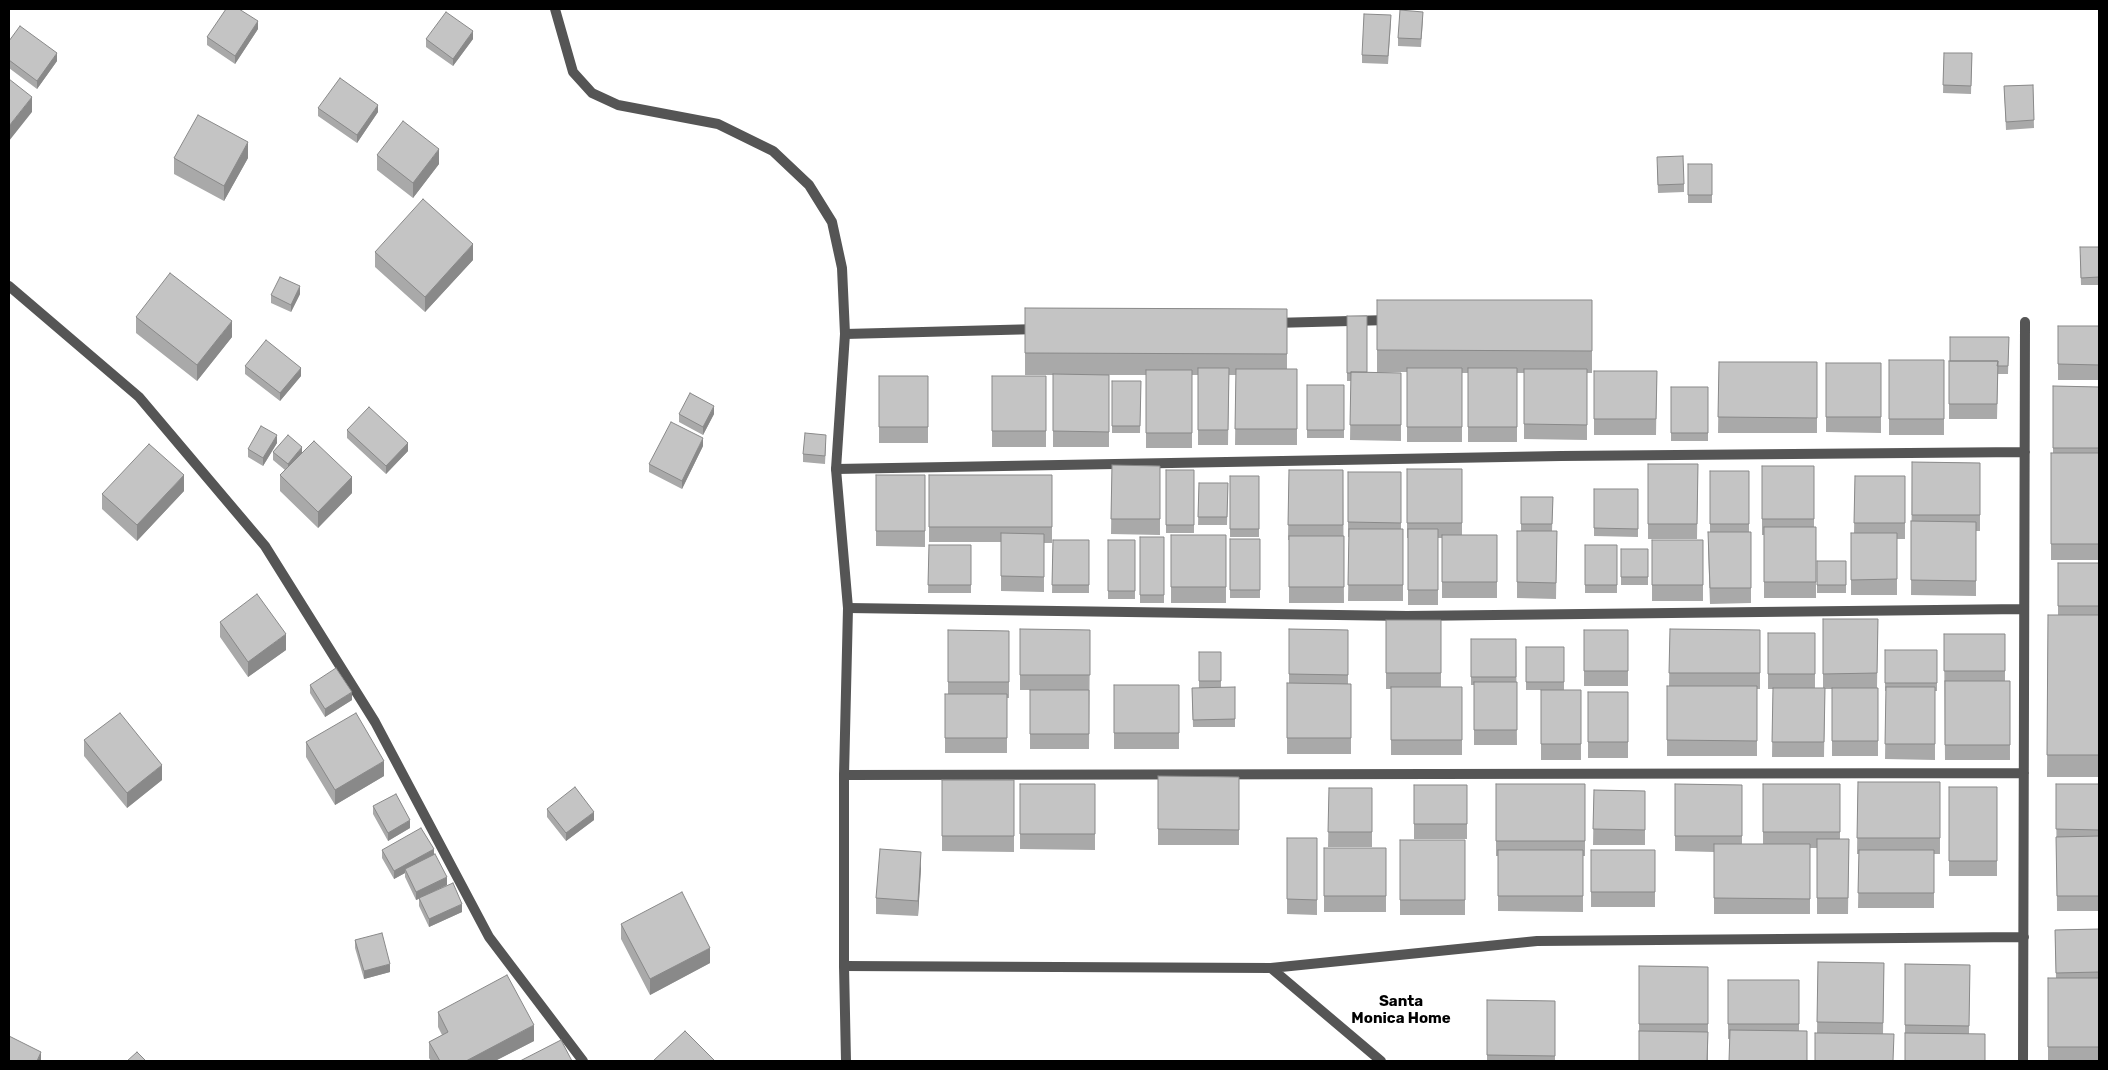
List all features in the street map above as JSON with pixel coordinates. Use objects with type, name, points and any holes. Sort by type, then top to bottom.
[{"type":"street","points":[[555,9],[573,72],[592,93],[618,105],[718,124],[773,151],[808,185],[832,222],[842,268],[845,334],[836,469],[848,608],[844,775],[846,1061]]},
{"type":"street","points":[[9,286],[139,397],[265,546],[375,722],[489,937],[583,1061]]},
{"type":"street","points":[[1264,323],[1403,320]]},
{"type":"street","points":[[2023,1061],[2025,322]]},
{"type":"street","points":[[845,334],[1054,328]]},
{"type":"street","points":[[836,469],[1551,456],[2025,452]]},
{"type":"street","points":[[848,608],[1406,616],[2024,609]]},
{"type":"street","points":[[844,775],[2024,773]]},
{"type":"street","points":[[844,966],[1271,968],[1537,941],[2024,937]]},
{"type":"street","points":[[1271,968],[1381,1061]]},
{"type":"building","points":[[226,9],[239,9],[258,21],[235,56],[207,37]]},
{"type":"building","points":[[1400,10],[1423,12],[1421,39],[1398,38]]},
{"type":"building","points":[[446,12],[473,31],[453,59],[426,39]]},
{"type":"building","points":[[1364,14],[1391,15],[1388,56],[1362,55]]},
{"type":"building","points":[[20,26],[57,53],[37,81],[9,60],[9,41]]},
{"type":"building","points":[[1944,53],[1972,53],[1971,86],[1943,85]]},
{"type":"building","points":[[340,78],[378,105],[357,135],[318,108]]},
{"type":"building","points":[[9,79],[32,97],[9,126]]},
{"type":"building","points":[[2033,85],[2034,120],[2006,122],[2004,86]]},
{"type":"building","points":[[198,115],[248,142],[224,186],[174,158]]},
{"type":"building","points":[[403,121],[439,149],[413,183],[377,155]]},
{"type":"building","points":[[1683,156],[1684,184],[1658,185],[1657,157]]},
{"type":"building","points":[[1688,164],[1712,164],[1712,195],[1688,195]]},
{"type":"building","points":[[423,199],[473,244],[425,297],[375,252]]},
{"type":"building","points":[[2080,247],[2099,247],[2099,277],[2081,278]]},
{"type":"building","points":[[170,273],[232,321],[197,365],[136,317]]},
{"type":"building","points":[[280,277],[300,286],[291,305],[271,295]]},
{"type":"building","points":[[1377,300],[1592,300],[1592,351],[1377,350]]},
{"type":"building","points":[[1025,308],[1287,309],[1287,354],[1025,353]]},
{"type":"building","points":[[1347,316],[1367,316],[1367,372],[1347,373]]},
{"type":"building","points":[[2058,326],[2099,326],[2099,365],[2058,364]]},
{"type":"building","points":[[1950,337],[2009,337],[2008,366],[1997,366],[1998,361],[1950,361]]},
{"type":"building","points":[[266,340],[301,368],[280,393],[245,366]]},
{"type":"building","points":[[1889,360],[1944,360],[1944,419],[1889,419]]},
{"type":"building","points":[[1949,361],[1998,361],[1997,404],[1949,404]]},
{"type":"building","points":[[1719,362],[1817,362],[1817,418],[1718,417]]},
{"type":"building","points":[[1826,363],[1881,363],[1881,417],[1826,417]]},
{"type":"building","points":[[1198,368],[1229,368],[1228,430],[1198,430]]},
{"type":"building","points":[[1407,368],[1462,368],[1462,427],[1407,427]]},
{"type":"building","points":[[1468,368],[1517,368],[1517,427],[1468,427]]},
{"type":"building","points":[[1236,369],[1297,369],[1297,429],[1235,429]]},
{"type":"building","points":[[1524,369],[1587,369],[1587,425],[1524,424]]},
{"type":"building","points":[[1146,370],[1192,370],[1192,433],[1146,433]]},
{"type":"building","points":[[1594,371],[1657,371],[1656,419],[1594,419]]},
{"type":"building","points":[[1351,372],[1401,373],[1401,425],[1350,425]]},
{"type":"building","points":[[1053,374],[1109,375],[1109,432],[1053,431]]},
{"type":"building","points":[[879,376],[928,376],[928,427],[879,427]]},
{"type":"building","points":[[992,376],[1046,376],[1046,431],[992,431]]},
{"type":"building","points":[[1112,381],[1141,381],[1140,426],[1112,426]]},
{"type":"building","points":[[1307,385],[1344,385],[1344,430],[1307,430]]},
{"type":"building","points":[[2053,386],[2099,387],[2099,448],[2053,448]]},
{"type":"building","points":[[1671,387],[1708,387],[1708,433],[1671,433]]},
{"type":"building","points":[[690,393],[714,406],[703,427],[679,414]]},
{"type":"building","points":[[369,407],[408,443],[386,466],[347,430]]},
{"type":"building","points":[[671,422],[703,438],[682,481],[649,464]]},
{"type":"building","points":[[261,426],[277,435],[263,458],[248,449]]},
{"type":"building","points":[[805,433],[826,435],[825,456],[803,454]]},
{"type":"building","points":[[288,435],[302,447],[288,464],[273,452]]},
{"type":"building","points":[[314,441],[352,477],[318,512],[280,475]]},
{"type":"building","points":[[149,444],[184,475],[137,525],[102,494]]},
{"type":"building","points":[[2051,453],[2099,453],[2099,544],[2051,544]]},
{"type":"building","points":[[1912,462],[1980,463],[1980,515],[1912,515]]},
{"type":"building","points":[[1648,464],[1698,464],[1697,524],[1648,524]]},
{"type":"building","points":[[1112,465],[1160,466],[1160,519],[1111,519]]},
{"type":"building","points":[[1762,466],[1814,466],[1814,519],[1762,519]]},
{"type":"building","points":[[1407,469],[1462,469],[1462,523],[1407,523]]},
{"type":"building","points":[[1166,470],[1194,470],[1194,525],[1166,525]]},
{"type":"building","points":[[1289,470],[1343,470],[1343,525],[1288,525]]},
{"type":"building","points":[[1710,471],[1749,471],[1749,524],[1710,524]]},
{"type":"building","points":[[1348,472],[1401,472],[1401,523],[1348,522]]},
{"type":"building","points":[[876,475],[925,475],[925,531],[876,531]]},
{"type":"building","points":[[929,475],[1052,475],[1052,527],[929,527]]},
{"type":"building","points":[[1230,476],[1259,476],[1259,529],[1230,529]]},
{"type":"building","points":[[1855,476],[1905,476],[1905,523],[1854,523]]},
{"type":"building","points":[[1199,483],[1228,483],[1227,517],[1198,517]]},
{"type":"building","points":[[1594,489],[1638,489],[1638,529],[1594,528]]},
{"type":"building","points":[[1521,497],[1553,497],[1552,524],[1521,524]]},
{"type":"building","points":[[1911,521],[1976,522],[1976,581],[1911,580]]},
{"type":"building","points":[[1764,527],[1816,527],[1816,582],[1764,582]]},
{"type":"building","points":[[1349,529],[1403,529],[1403,585],[1348,585]]},
{"type":"building","points":[[1408,529],[1438,529],[1438,590],[1408,590]]},
{"type":"building","points":[[1517,531],[1557,531],[1556,583],[1517,582]]},
{"type":"building","points":[[1708,532],[1751,532],[1751,588],[1710,588]]},
{"type":"building","points":[[1001,533],[1044,534],[1044,577],[1001,576]]},
{"type":"building","points":[[1851,533],[1897,533],[1897,579],[1851,580]]},
{"type":"building","points":[[1171,535],[1226,535],[1226,587],[1171,587]]},
{"type":"building","points":[[1442,535],[1497,535],[1497,582],[1442,582]]},
{"type":"building","points":[[1289,536],[1344,536],[1344,587],[1289,587]]},
{"type":"building","points":[[1140,537],[1164,537],[1164,595],[1140,595]]},
{"type":"building","points":[[1230,539],[1260,539],[1260,590],[1230,590]]},
{"type":"building","points":[[1053,540],[1089,540],[1089,585],[1052,585]]},
{"type":"building","points":[[1108,540],[1135,540],[1135,591],[1108,591]]},
{"type":"building","points":[[1652,540],[1703,540],[1703,585],[1652,585]]},
{"type":"building","points":[[929,545],[971,545],[971,585],[928,585]]},
{"type":"building","points":[[1585,545],[1617,545],[1617,585],[1585,585]]},
{"type":"building","points":[[1621,549],[1648,549],[1648,577],[1621,577]]},
{"type":"building","points":[[1817,561],[1846,561],[1846,585],[1817,585]]},
{"type":"building","points":[[2058,563],[2099,563],[2099,606],[2058,606]]},
{"type":"building","points":[[257,594],[286,634],[248,662],[220,622]]},
{"type":"building","points":[[2048,615],[2099,615],[2099,755],[2047,755]]},
{"type":"building","points":[[1823,619],[1878,619],[1877,673],[1823,674]]},
{"type":"building","points":[[1386,620],[1441,620],[1441,673],[1386,673]]},
{"type":"building","points":[[1020,629],[1090,630],[1090,675],[1020,675]]},
{"type":"building","points":[[1289,629],[1348,630],[1348,675],[1289,674]]},
{"type":"building","points":[[1670,629],[1760,630],[1760,673],[1669,673]]},
{"type":"building","points":[[948,630],[1009,631],[1009,682],[948,682]]},
{"type":"building","points":[[1584,630],[1628,630],[1628,671],[1584,671]]},
{"type":"building","points":[[1768,633],[1815,633],[1815,674],[1768,674]]},
{"type":"building","points":[[1944,634],[2005,634],[2005,671],[1944,671]]},
{"type":"building","points":[[1471,639],[1516,639],[1516,677],[1471,677]]},
{"type":"building","points":[[1526,647],[1564,647],[1564,682],[1526,682]]},
{"type":"building","points":[[1885,650],[1937,650],[1937,683],[1885,683]]},
{"type":"building","points":[[1199,652],[1221,652],[1221,681],[1199,681]]},
{"type":"building","points":[[336,668],[352,692],[325,709],[310,685]]},
{"type":"building","points":[[1945,681],[2010,681],[2010,745],[1945,745]]},
{"type":"building","points":[[1474,682],[1517,682],[1517,730],[1474,730]]},
{"type":"building","points":[[1287,683],[1351,684],[1351,738],[1287,738]]},
{"type":"building","points":[[1114,685],[1179,685],[1179,733],[1114,733]]},
{"type":"building","points":[[1667,686],[1757,686],[1757,741],[1667,740]]},
{"type":"building","points":[[1235,687],[1235,719],[1193,720],[1192,688]]},
{"type":"building","points":[[1391,687],[1462,687],[1462,740],[1391,740]]},
{"type":"building","points":[[1886,687],[1935,687],[1935,744],[1885,744]]},
{"type":"building","points":[[1773,688],[1825,688],[1824,742],[1772,742]]},
{"type":"building","points":[[1832,688],[1878,688],[1878,741],[1832,741]]},
{"type":"building","points":[[1030,690],[1089,690],[1089,734],[1030,734]]},
{"type":"building","points":[[1541,690],[1581,690],[1581,744],[1541,744]]},
{"type":"building","points":[[1588,692],[1628,692],[1628,742],[1588,742]]},
{"type":"building","points":[[945,694],[1007,694],[1007,738],[945,738]]},
{"type":"building","points":[[120,713],[162,765],[127,793],[84,740]]},
{"type":"building","points":[[356,713],[384,761],[335,790],[306,742]]},
{"type":"building","points":[[1158,776],[1239,777],[1239,830],[1158,829]]},
{"type":"building","points":[[942,780],[1014,780],[1014,836],[942,836]]},
{"type":"building","points":[[1858,782],[1940,782],[1940,838],[1857,838]]},
{"type":"building","points":[[1020,784],[1095,784],[1095,834],[1020,834]]},
{"type":"building","points":[[1496,784],[1585,784],[1585,841],[1496,841]]},
{"type":"building","points":[[1675,784],[1742,785],[1742,836],[1675,836]]},
{"type":"building","points":[[1763,784],[1840,784],[1840,832],[1763,832]]},
{"type":"building","points":[[2056,784],[2099,784],[2099,830],[2056,829]]},
{"type":"building","points":[[1414,785],[1467,785],[1467,824],[1414,824]]},
{"type":"building","points":[[575,787],[594,812],[566,833],[547,809]]},
{"type":"building","points":[[1949,787],[1997,787],[1997,861],[1949,861]]},
{"type":"building","points":[[1329,788],[1372,788],[1372,832],[1328,832]]},
{"type":"building","points":[[1594,790],[1645,791],[1645,830],[1593,829]]},
{"type":"building","points":[[396,794],[410,820],[388,833],[373,806]]},
{"type":"building","points":[[421,828],[434,849],[394,871],[382,850]]},
{"type":"building","points":[[2099,836],[2099,896],[2057,896],[2056,837]]},
{"type":"building","points":[[1287,838],[1317,838],[1317,900],[1287,899]]},
{"type":"building","points":[[1817,839],[1849,839],[1848,898],[1817,898]]},
{"type":"building","points":[[1400,840],[1465,840],[1465,900],[1400,900]]},
{"type":"building","points":[[1714,844],[1810,844],[1810,899],[1714,898]]},
{"type":"building","points":[[1324,848],[1386,848],[1386,896],[1324,896]]},
{"type":"building","points":[[880,849],[921,852],[918,901],[876,898]]},
{"type":"building","points":[[1498,850],[1583,850],[1583,896],[1498,896]]},
{"type":"building","points":[[1591,850],[1655,850],[1655,892],[1591,892]]},
{"type":"building","points":[[1859,850],[1934,850],[1934,893],[1858,893]]},
{"type":"building","points":[[435,854],[447,877],[416,892],[405,869]]},
{"type":"building","points":[[453,883],[462,904],[429,919],[419,898]]},
{"type":"building","points":[[682,892],[710,948],[650,979],[621,924]]},
{"type":"building","points":[[2099,929],[2099,972],[2056,973],[2055,930]]},
{"type":"building","points":[[382,933],[390,964],[364,971],[355,940]]},
{"type":"building","points":[[1818,962],[1884,963],[1883,1023],[1817,1022]]},
{"type":"building","points":[[1905,964],[1970,965],[1969,1026],[1905,1025]]},
{"type":"building","points":[[1639,966],[1708,967],[1708,1024],[1639,1024]]},
{"type":"building","points":[[507,975],[534,1025],[466,1061],[440,1061],[429,1042],[448,1032],[438,1012]]},
{"type":"building","points":[[2048,978],[2099,978],[2099,1047],[2048,1047]]},
{"type":"building","points":[[1728,980],[1799,980],[1799,1024],[1728,1024]]},
{"type":"building","points":[[1487,1000],[1555,1001],[1555,1056],[1487,1055]]},
{"type":"building","points":[[1730,1030],[1807,1031],[1807,1061],[1729,1061]]},
{"type":"building","points":[[685,1031],[715,1061],[653,1061]]},
{"type":"building","points":[[1639,1031],[1708,1032],[1707,1061],[1639,1061]]},
{"type":"building","points":[[1815,1033],[1894,1034],[1893,1061],[1815,1061]]},
{"type":"building","points":[[1905,1033],[1985,1034],[1985,1061],[1905,1061]]},
{"type":"building","points":[[9,1036],[41,1052],[37,1061],[9,1061]]},
{"type":"building","points":[[561,1040],[572,1061],[520,1061]]},
{"type":"building","points":[[137,1052],[146,1061],[127,1061]]},
{"type":"district","name":"Santa Monica Home","points":[[1401,1010]]}]
